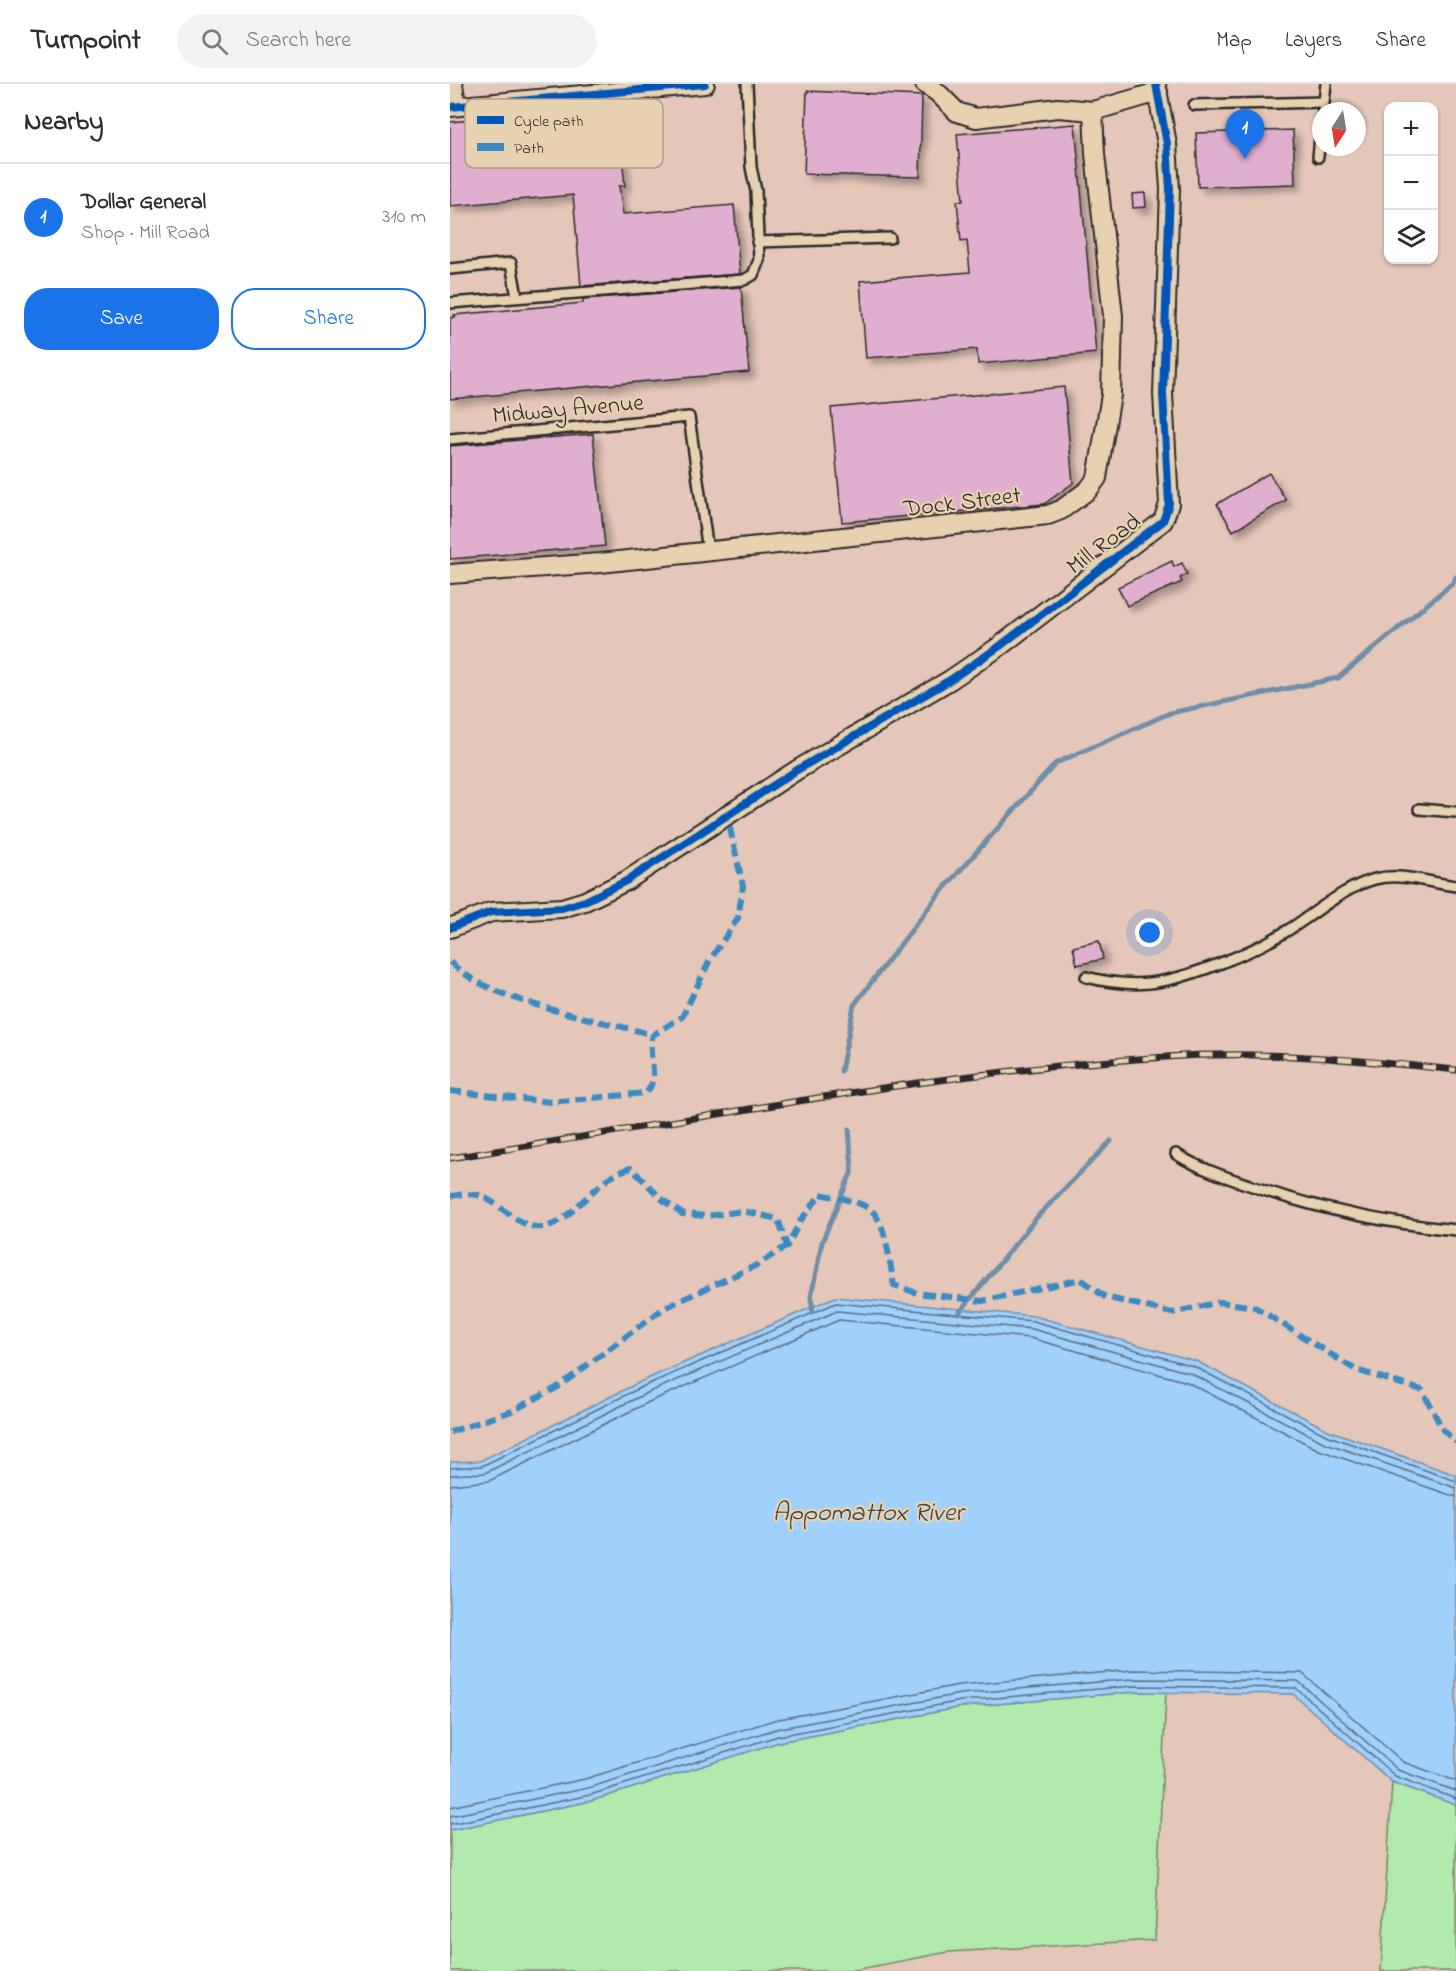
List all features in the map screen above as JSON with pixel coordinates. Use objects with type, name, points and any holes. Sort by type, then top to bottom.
[{"type":"street","points":[[453,84],[453,106]]},
{"type":"street","points":[[533,99],[705,84]]},
{"type":"street","points":[[925,84],[938,92],[957,112],[976,118],[1058,108],[1093,111],[1157,88]]},
{"type":"street","name":"Mill Road","points":[[450,928],[491,912],[562,908],[585,901],[662,860],[727,815],[967,669],[1162,521],[1169,504],[1163,394],[1170,189],[1167,144],[1157,88]]},
{"type":"street","name":"Dock Street","points":[[450,574],[600,563],[848,538],[1048,515],[1061,510],[1092,487],[1097,478],[1111,395],[1113,341],[1093,111]]},
{"type":"lane","points":[[450,303],[744,280],[753,275],[757,267],[756,191],[752,167],[747,84]]},
{"type":"lane","points":[[1324,102],[1326,84]]},
{"type":"lane","points":[[1194,105],[1312,106]]},
{"type":"lane","points":[[757,242],[890,238]]},
{"type":"lane","points":[[450,268],[511,263],[518,297]]},
{"type":"lane","name":"Midway Avenue","points":[[450,439],[689,417],[708,551]]},
{"type":"lane","points":[[1419,809],[1456,812]]},
{"type":"lane","points":[[1086,977],[1129,984],[1151,983],[1216,963],[1283,934],[1356,886],[1376,879],[1417,879],[1456,886]]},
{"type":"lane","points":[[1176,1154],[1213,1173],[1297,1202],[1348,1215],[1456,1230]]},
{"type":"green space","points":[[1134,1692],[1166,1692],[1155,1940],[948,1952],[849,1971],[450,1971],[450,1830],[591,1801],[779,1742],[962,1707]]},
{"type":"green space","points":[[1392,1782],[1456,1805],[1456,1971],[1381,1971]]},
{"type":"water","name":"Appomattox River","points":[[835,1297],[1034,1316],[1196,1361],[1328,1430],[1456,1475],[1456,1805],[1392,1782],[1293,1694],[1134,1692],[962,1707],[779,1742],[591,1801],[450,1830],[450,1462],[480,1461],[642,1381]]},
{"type":"building","points":[[807,91],[922,96],[920,177],[804,174]]},
{"type":"building","points":[[465,121],[465,168],[623,168],[625,186],[619,186],[623,214],[734,205],[740,274],[581,286],[573,195],[450,206],[450,122]]},
{"type":"building","points":[[1075,124],[1096,353],[978,364],[977,349],[866,358],[860,281],[970,272],[967,240],[961,241],[957,201],[963,201],[957,134]]},
{"type":"building","points":[[1293,130],[1295,184],[1198,187],[1196,133]]},
{"type":"building","points":[[1145,193],[1146,207],[1133,208],[1132,194]]},
{"type":"building","points":[[741,287],[749,372],[450,399],[450,318],[455,317],[454,315],[583,303],[583,299]]},
{"type":"building","points":[[1064,387],[1073,483],[1044,504],[842,522],[831,408]]},
{"type":"building","points":[[593,434],[605,546],[450,559],[450,446]]},
{"type":"building","points":[[1269,473],[1286,500],[1233,531],[1217,504]]},
{"type":"building","points":[[1172,561],[1174,567],[1182,563],[1187,574],[1180,578],[1182,582],[1127,606],[1118,587]]},
{"type":"building","points":[[1099,941],[1103,959],[1077,965],[1073,947]]},
{"type":"waterway","points":[[841,1071],[854,1005],[940,893],[1056,763],[1170,713],[1338,678],[1453,583],[1456,577]]},
{"type":"waterway","points":[[813,1312],[811,1297],[822,1242],[852,1171],[849,1129]]},
{"type":"waterway","points":[[959,1313],[1038,1216],[1111,1141]]},
{"type":"railway","points":[[450,1158],[897,1086],[1076,1064],[1202,1055],[1275,1055],[1456,1070]]},
{"type":"marked path","points":[[450,1091],[550,1102],[646,1093],[653,1080],[651,1050],[653,1035],[682,1017],[710,960],[738,918],[743,886],[727,815]]},
{"type":"marked path","points":[[450,962],[491,989],[518,999],[653,1035]]},
{"type":"marked path","points":[[450,1196],[478,1195],[527,1225],[544,1227],[565,1217],[607,1180],[631,1168],[663,1200],[682,1214],[707,1216],[743,1211],[778,1219],[787,1246]]},
{"type":"marked path","points":[[450,1432],[512,1411],[558,1387],[664,1308],[757,1265],[787,1246],[801,1220],[821,1194],[856,1202],[874,1213],[885,1237],[894,1285],[917,1293],[982,1301],[1081,1279],[1105,1297],[1172,1313],[1220,1302],[1255,1307],[1356,1370],[1422,1390],[1443,1430],[1456,1442]]},
{"type":"cycle path","points":[[539,99],[705,84]]},
{"type":"cycle path","points":[[450,928],[491,912],[562,908],[585,901],[626,881],[797,770],[950,680],[1000,646],[1163,521],[1169,504],[1163,394],[1170,189],[1167,144],[1156,84]]},
{"type":"cycle path","points":[[450,107],[465,106]]},
{"type":"place","name":"Dollar General","points":[[1245,159]]}]
